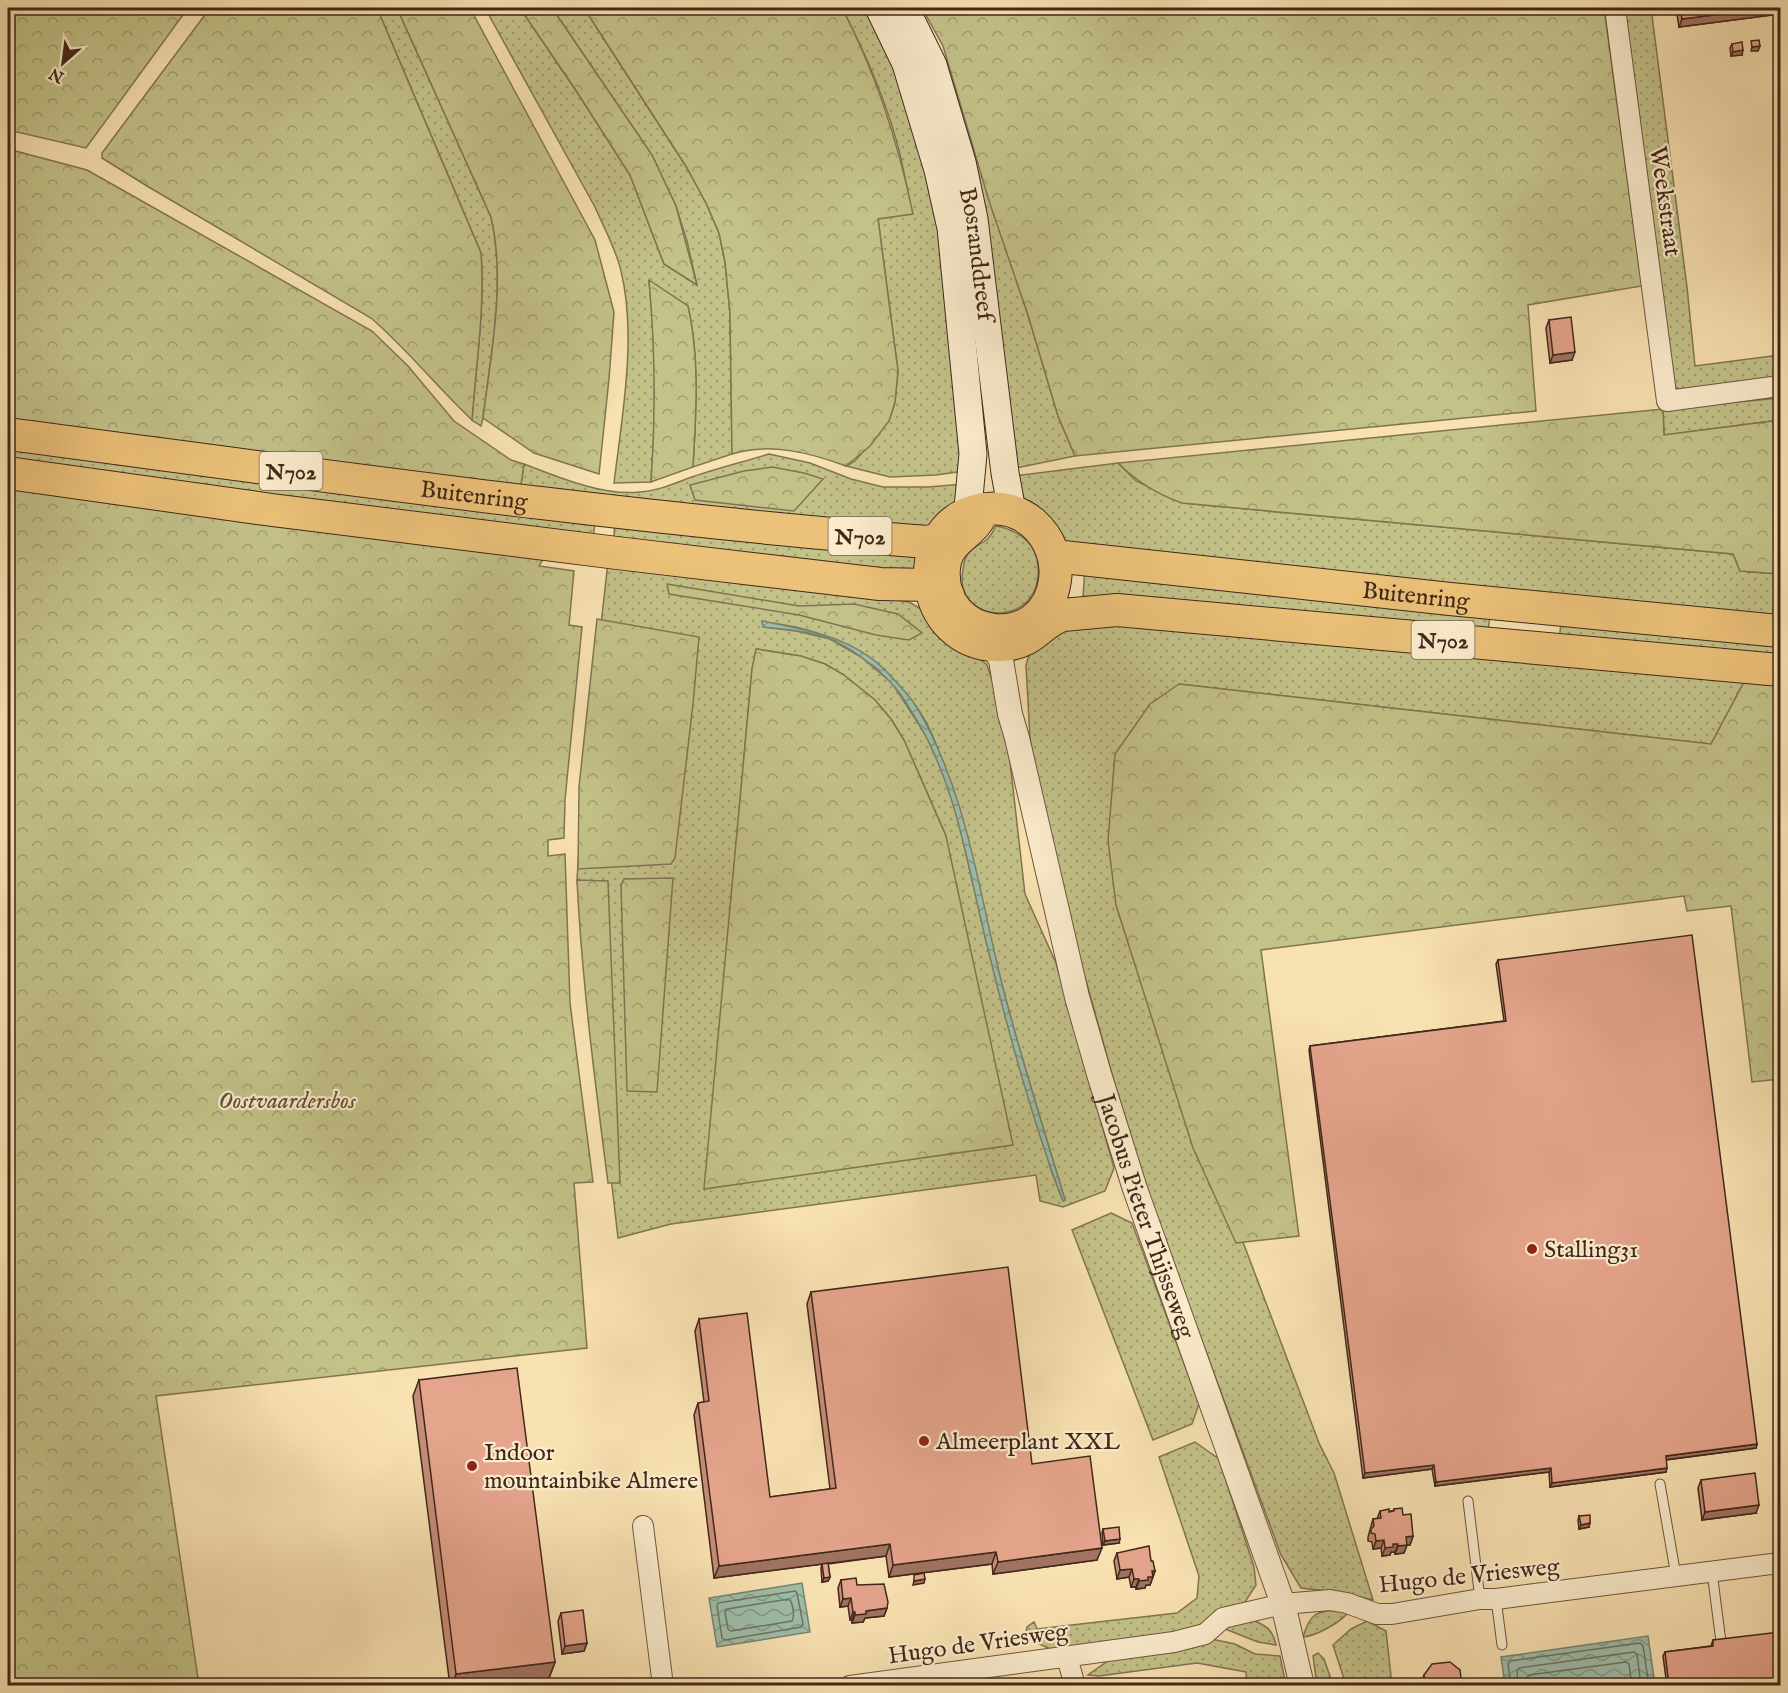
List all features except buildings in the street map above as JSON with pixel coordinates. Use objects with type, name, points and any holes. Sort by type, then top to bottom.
[{"type":"highway","name":"Buitenring","points":[[8,434],[744,527],[927,542],[941,539]]},
{"type":"highway","name":"Buitenring","points":[[8,474],[272,510],[880,584],[926,597],[937,594]]},
{"type":"highway","points":[[937,594],[948,553],[958,539],[978,523],[986,512]]},
{"type":"highway","points":[[937,594],[978,627],[1019,634],[1036,634],[1049,613],[1055,581],[1054,556],[1039,528],[1022,515],[986,512],[951,526],[932,557],[937,594],[944,618],[959,633],[987,644],[1003,645],[1019,634]]},
{"type":"highway","name":"Buitenring","points":[[1054,556],[1461,601],[1780,631]]},
{"type":"highway","name":"Buitenring","points":[[1049,613],[1065,604],[1106,610],[1780,670]]},
{"type":"main road","name":"Bosranddreef","points":[[879,8],[906,64],[938,170],[948,216],[973,454],[981,476],[986,512]]},
{"type":"main road","name":"Bosranddreef","points":[[905,8],[933,65],[962,162],[974,219],[1005,473],[986,512]]},
{"type":"street","name":"Weekstraat","points":[[1615,8],[1667,401],[1780,386]]},
{"type":"street","name":"Jacobus Pieter Thijsseweg","points":[[1017,738],[1019,634]]},
{"type":"street","name":"Jacobus Pieter Thijsseweg","points":[[987,644],[1001,660],[1010,714],[1077,997],[1098,1074],[1135,1189],[1283,1604],[1302,1686]]},
{"type":"street","points":[[643,1526],[663,1686]]},
{"type":"street","name":"Hugo de Vriesweg","points":[[850,1686],[1174,1642],[1204,1634],[1223,1618],[1283,1604],[1330,1600],[1347,1603],[1377,1614],[1392,1614],[1488,1599],[1780,1563]]},
{"type":"street","points":[[1067,1657],[1075,1686]]},
{"type":"lane","points":[[1660,1484],[1676,1576]]},
{"type":"lane","points":[[1468,1501],[1488,1599],[1502,1645]]},
{"type":"lane","points":[[1712,1572],[1721,1642]]},
{"type":"green space","points":[[8,8],[188,8],[86,148],[8,130]]},
{"type":"green space","points":[[210,8],[377,8],[481,253],[481,316],[472,420],[371,318],[102,158],[102,153]]},
{"type":"green space","points":[[377,8],[397,8],[491,217],[497,267],[496,318],[481,426],[472,420],[481,316],[481,253]]},
{"type":"green space","points":[[397,8],[470,8],[595,240],[614,312],[599,474],[534,453],[483,418],[496,318],[497,267],[491,217]]},
{"type":"green space","points":[[485,8],[520,8],[630,175],[664,264],[697,285],[676,206],[652,155],[552,8],[584,8],[687,168],[719,233],[725,262],[730,313],[732,454],[693,467],[696,366],[688,306],[649,281],[654,382],[651,482],[614,483],[628,349],[626,296],[619,263],[595,207]]},
{"type":"green space","points":[[520,8],[552,8],[652,155],[676,206],[697,285],[664,264],[630,175]]},
{"type":"green space","points":[[584,8],[842,8],[885,108],[913,214],[878,219],[898,371],[895,402],[889,421],[870,446],[846,466],[804,453],[775,449],[732,454],[730,313],[725,262],[719,233],[687,168]]},
{"type":"green space","points":[[842,8],[871,8],[897,60],[942,212],[964,471],[890,477],[846,466],[855,461],[889,421],[895,402],[898,371],[878,218],[912,213],[899,150],[888,113],[867,59]]},
{"type":"green space","points":[[922,8],[1604,8],[1642,286],[1528,305],[1536,411],[1075,456],[1058,416],[1028,315],[990,204],[943,46]]},
{"type":"green space","points":[[1621,8],[1651,8],[1695,366],[1780,355],[1780,384],[1685,393],[1673,385]]},
{"type":"green space","points":[[972,145],[1028,315],[1058,416],[1075,456],[1011,469],[995,286]]},
{"type":"green space","points":[[8,149],[87,170],[372,331],[408,366],[454,421],[511,460],[524,464],[520,491],[8,422]]},
{"type":"green space","points":[[649,280],[688,306],[696,366],[693,467],[651,482],[654,381]]},
{"type":"green space","points":[[1780,398],[1780,420],[1664,435],[1663,409]]},
{"type":"green space","points":[[1663,409],[1664,435],[1780,420],[1780,574],[1740,571],[1733,554],[1182,503],[1147,487],[1118,463]]},
{"type":"green space","points":[[8,447],[595,524],[592,544],[8,467]]},
{"type":"green space","points":[[769,454],[810,463],[851,479],[883,487],[964,484],[963,498],[930,529],[520,491],[524,464],[566,480],[596,488],[640,492],[659,489]]},
{"type":"green space","points":[[1118,463],[1136,481],[1182,503],[1733,554],[1740,571],[1780,574],[1780,620],[1067,546],[1023,502],[1014,476]]},
{"type":"green space","points":[[772,467],[823,479],[794,511],[695,500],[690,485],[744,471]]},
{"type":"green space","name":"Oostvaardersbos","points":[[8,488],[543,559],[539,566],[574,571],[569,625],[582,627],[565,800],[564,838],[548,840],[548,856],[565,854],[570,1003],[593,1182],[574,1183],[587,1348],[156,1396],[199,1685],[8,1686]]},
{"type":"green space","points":[[615,522],[921,550],[920,580],[613,547]]},
{"type":"green space","points":[[996,526],[1022,536],[1035,552],[1037,559],[1037,581],[1030,598],[1018,608],[1004,613],[988,612],[975,605],[965,594],[962,577],[967,555],[988,538]]},
{"type":"green space","points":[[608,562],[832,589],[909,602],[930,614],[987,665],[995,689],[1009,753],[1025,894],[1056,963],[1114,1168],[1105,1191],[1063,1207],[1040,1201],[1036,1175],[671,1224],[618,1238],[577,880],[583,786]],"holes":[[[762,622],[807,630],[847,645],[882,669],[898,684],[922,715],[936,743],[946,774],[1013,1025],[1065,1200],[1063,1201],[1052,1173],[1026,1087],[986,941],[947,782],[927,737],[892,683],[861,657],[830,639],[764,627]],[[757,649],[800,656],[825,664],[844,675],[875,700],[891,719],[904,740],[946,836],[705,1189],[752,669]]]},
{"type":"green space","points":[[1085,568],[1260,584],[1356,605],[1490,617],[1487,636],[1083,596]]},
{"type":"green space","points":[[667,584],[799,606],[854,604],[898,614],[922,633],[909,640],[876,635],[799,615],[669,594]]},
{"type":"green space","points":[[597,619],[699,637],[675,858],[671,864],[578,869],[579,787]]},
{"type":"green space","points":[[1104,621],[1744,682],[1711,744],[1179,684],[1236,1243],[1243,1242],[1319,1443],[1334,1473],[1373,1600],[1344,1593],[1301,1588],[1281,1555],[1138,1167],[1054,866],[1030,738],[1026,665],[1029,655],[1051,632]]},
{"type":"green space","points":[[1561,622],[1780,641],[1780,662],[1559,643]]},
{"type":"green space","points":[[756,649],[801,656],[825,664],[844,675],[875,700],[891,719],[904,740],[946,836],[1013,1145],[704,1189],[752,669]]},
{"type":"green space","points":[[1744,682],[1780,685],[1780,1079],[1752,1082],[1731,906],[1687,911],[1684,896],[1261,950],[1299,1236],[1236,1243],[1193,1148],[1116,905],[1108,841],[1115,754],[1150,704],[1179,684],[1711,744]]},
{"type":"green space","points":[[673,878],[657,1092],[627,1091],[621,885],[624,879]]},
{"type":"green space","points":[[577,880],[608,881],[620,1183],[608,1183],[586,994]]},
{"type":"green space","points":[[1111,1213],[1132,1223],[1199,1404],[1192,1424],[1153,1440],[1072,1230]]},
{"type":"green space","points":[[1195,1442],[1219,1459],[1254,1567],[1256,1585],[1245,1602],[1196,1628],[1176,1634],[1052,1650],[1025,1637],[1027,1627],[1034,1622],[1037,1629],[1177,1613],[1197,1598],[1199,1576],[1159,1457]]},
{"type":"green space","points":[[1344,1609],[1349,1611],[1335,1624],[1303,1637],[1309,1622],[1317,1614]]},
{"type":"green space","points":[[1249,1618],[1264,1625],[1270,1631],[1276,1645],[1258,1642],[1225,1629],[1233,1621]]},
{"type":"green space","points":[[1367,1621],[1386,1631],[1392,1685],[1346,1685],[1333,1645],[1351,1629]]},
{"type":"green space","points":[[1211,1639],[1235,1644],[1255,1654],[1280,1656],[1286,1685],[1247,1685],[1246,1672],[1197,1663],[1099,1676],[1088,1675],[1112,1658],[1193,1648],[1199,1642]]},
{"type":"green space","points":[[1318,1653],[1324,1659],[1333,1685],[1317,1685],[1313,1656]]},
{"type":"water","points":[[762,621],[828,637],[859,650],[873,659],[913,702],[934,740],[961,812],[1006,1000],[1065,1200],[1063,1201],[1051,1170],[1020,1072],[959,826],[941,770],[929,743],[899,692],[863,658],[822,636],[763,627]]},
{"type":"water","points":[[802,1583],[810,1632],[717,1647],[709,1598]]},
{"type":"water","points":[[1648,1636],[1655,1685],[1505,1685],[1501,1657]]},
{"type":"place","name":"Stalling31","points":[[1532,1249]]},
{"type":"place","name":"Almeerplant XXL","points":[[924,1441]]},
{"type":"place","name":"Indoor mountainbike Almere","points":[[472,1466]]}]
